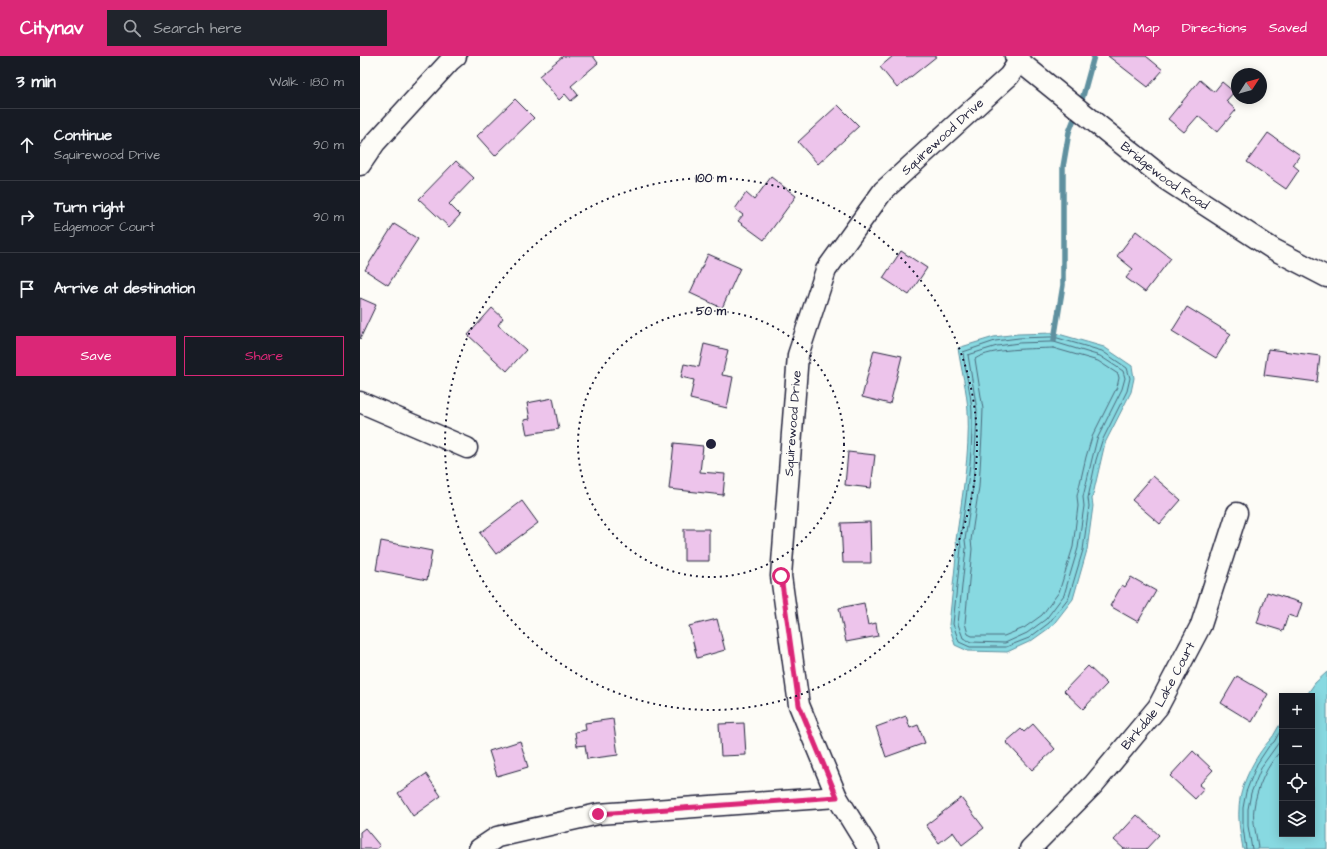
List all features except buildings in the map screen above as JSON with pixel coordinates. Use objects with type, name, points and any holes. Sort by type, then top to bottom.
[{"type":"street","points":[[360,165],[375,143],[456,56]]},
{"type":"street","name":"Bridgewood Road","points":[[1017,58],[1165,179],[1273,249],[1327,276]]},
{"type":"street","name":"Squirewood Drive","points":[[869,849],[837,797],[799,705],[781,576],[798,355],[826,270],[883,191],[1009,76],[1017,58]]},
{"type":"street","points":[[360,402],[466,448]]},
{"type":"street","name":"Birkdale Lake Court","points":[[1030,849],[1094,784],[1158,707],[1201,625],[1237,514]]},
{"type":"street","points":[[479,849],[497,837],[598,814],[837,797]]},
{"type":"water","points":[[1055,333],[1104,347],[1132,366],[1134,378],[1131,392],[1105,443],[1092,499],[1093,506],[1087,550],[1073,599],[1052,626],[1031,641],[1007,652],[968,651],[955,645],[949,625],[957,547],[956,540],[968,444],[967,404],[958,348],[994,337],[1018,334]]},
{"type":"water","points":[[1327,672],[1327,849],[1243,849],[1239,814],[1242,791],[1249,772],[1259,754],[1279,726],[1279,837],[1315,837],[1315,693],[1308,693],[1315,683]]},
{"type":"waterway","points":[[1054,340],[1063,285],[1063,167],[1069,132],[1083,96],[1094,56]]},
{"type":"route","points":[[598,814],[837,797],[799,705],[781,576]]}]
